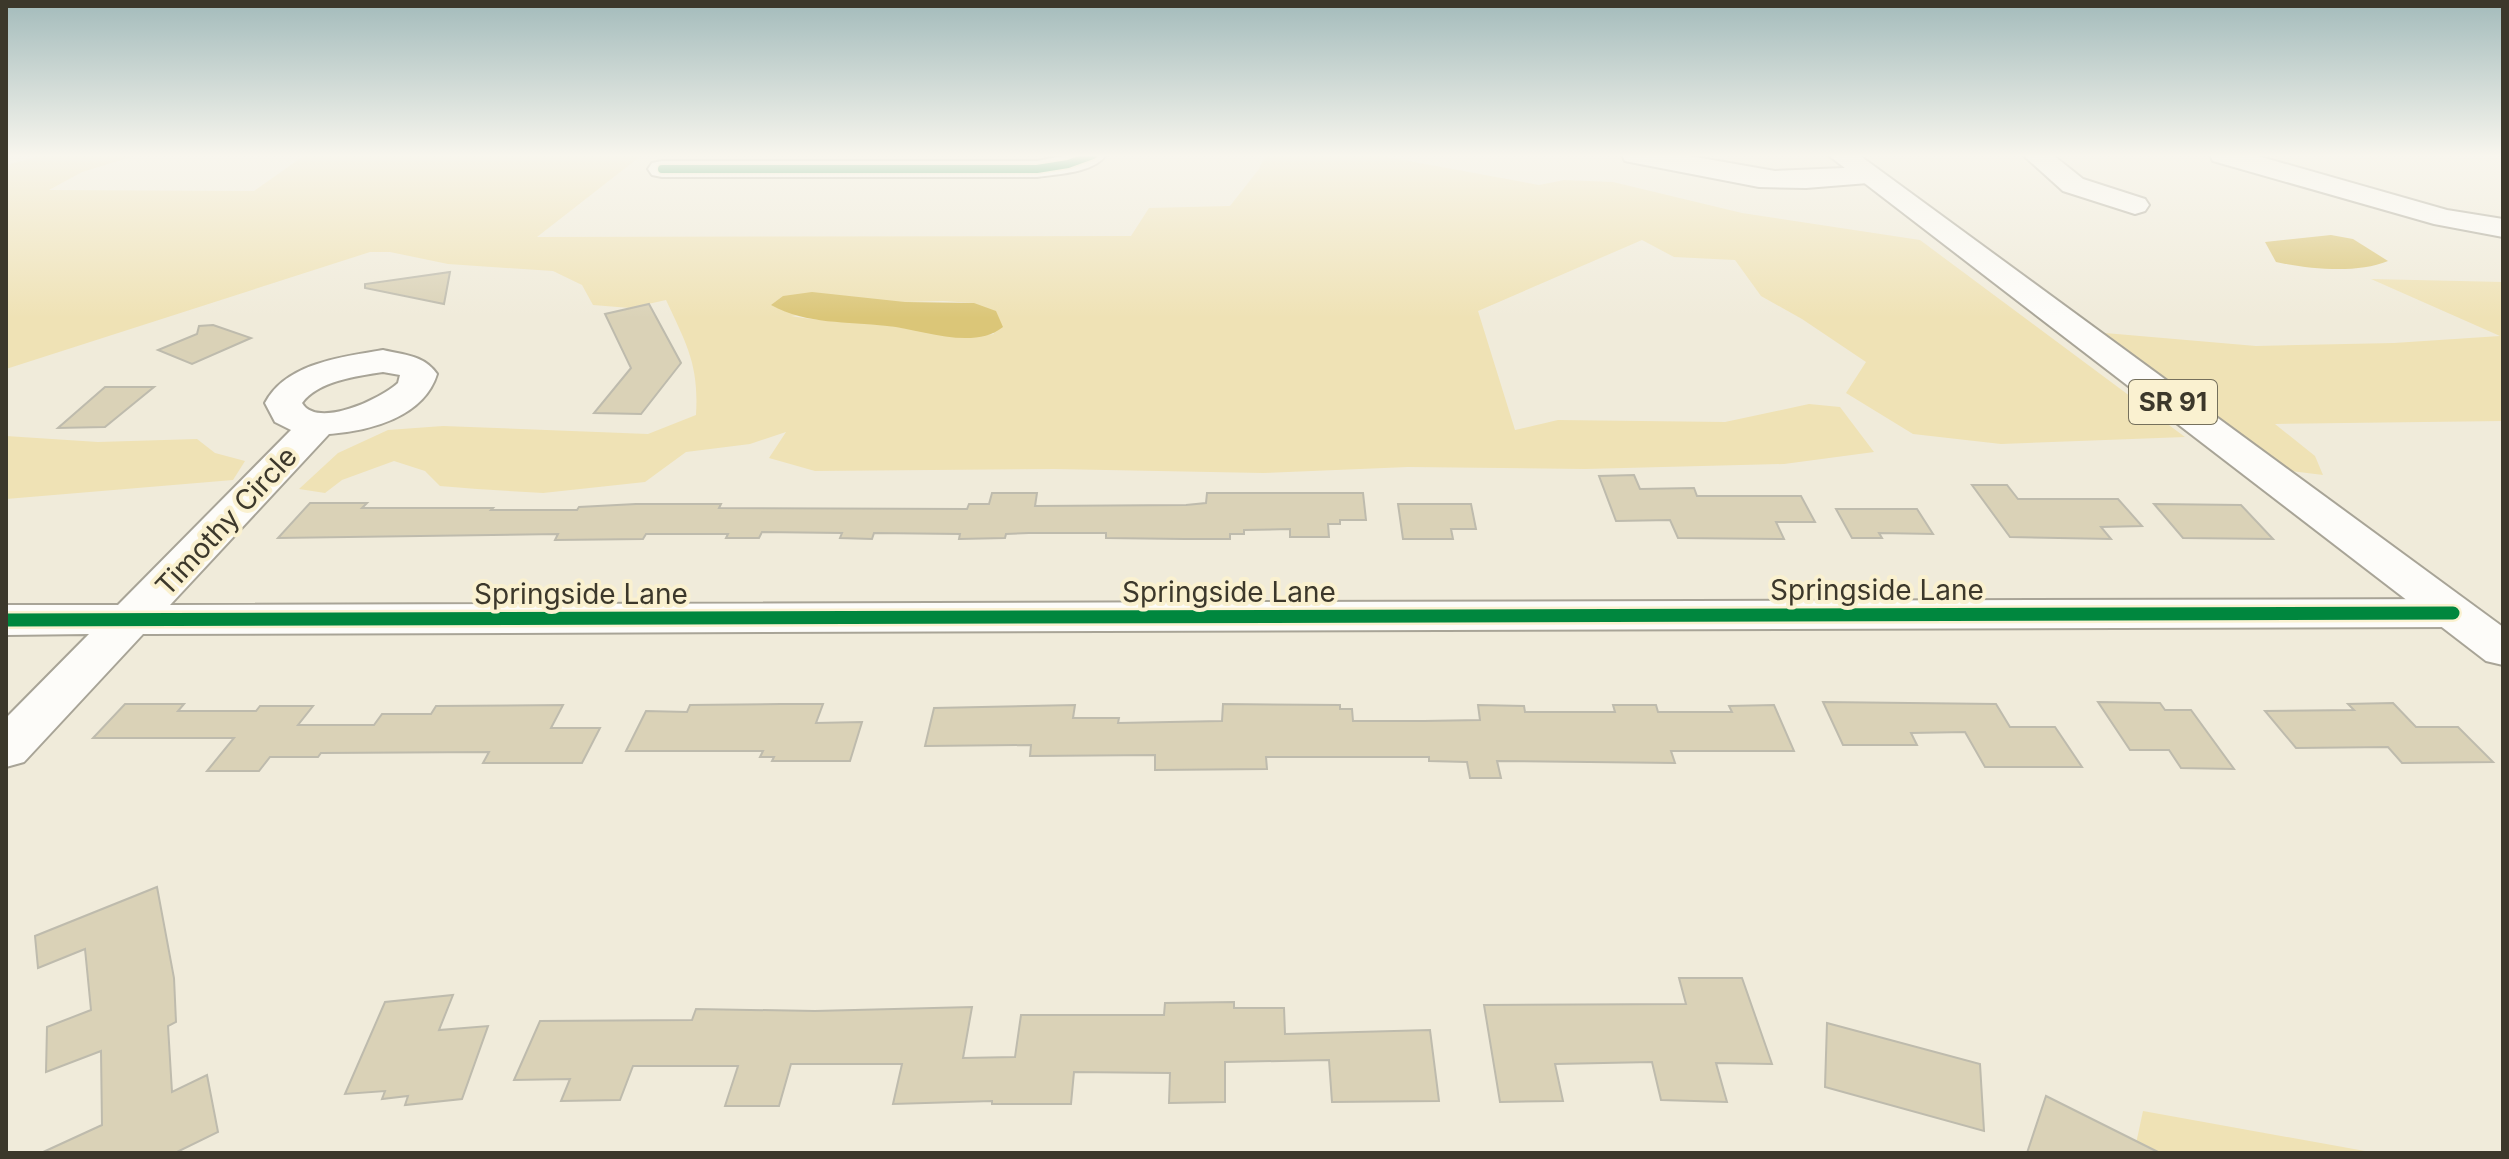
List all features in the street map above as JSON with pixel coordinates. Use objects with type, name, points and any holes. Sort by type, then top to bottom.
[{"type":"street","name":"SR 91","points":[[1913,209],[2503,650]]},
{"type":"street","points":[[2413,209],[2503,228]]},
{"type":"street","name":"Timothy Circle","points":[[6,749],[319,423]]},
{"type":"street","name":"Springside Lane","points":[[6,620],[2453,613]]},
{"type":"shaded area","points":[[6,209],[573,209],[537,237],[1131,236],[1148,209],[1726,209],[1920,240],[2185,437],[2001,444],[1913,434],[1846,393],[1866,362],[1761,296],[1735,260],[1674,257],[1642,240],[1478,311],[1515,430],[1558,420],[1725,422],[1809,404],[1840,407],[1874,452],[1784,464],[1585,469],[1408,467],[1263,473],[1054,469],[815,471],[769,458],[786,432],[750,444],[686,452],[645,482],[543,493],[440,486],[425,471],[394,461],[342,480],[325,493],[299,489],[338,453],[388,430],[443,426],[648,434],[696,415],[693,369],[686,343],[666,300],[630,308],[593,305],[582,285],[553,271],[448,264],[390,252],[370,252],[6,369]],"holes":[[[905,302],[974,303],[994,334],[955,335],[791,316]]]},
{"type":"shaded area","points":[[2331,235],[2353,239],[2388,261],[2347,269],[2276,262],[2265,242]]},
{"type":"shaded area","points":[[2371,279],[2503,282],[2503,421],[2275,424],[2315,456],[2323,475],[2291,471],[2105,333],[2256,346],[2394,343],[2500,336]]},
{"type":"shaded area","points":[[812,292],[905,302],[974,303],[996,311],[1003,327],[977,337],[946,337],[887,326],[813,319],[771,305],[783,296]]},
{"type":"shaded area","points":[[6,436],[98,442],[197,439],[215,453],[245,461],[233,480],[6,499]]},
{"type":"shaded area","points":[[2143,1111],[2376,1153],[2134,1153]]},
{"type":"building","points":[[450,272],[444,304],[365,288],[365,284]]},
{"type":"building","points":[[649,304],[681,363],[641,414],[594,413],[631,368],[605,314]]},
{"type":"building","points":[[213,325],[251,338],[192,364],[158,350],[197,334],[199,326]]},
{"type":"building","points":[[105,387],[154,387],[105,427],[58,428]]},
{"type":"building","points":[[1634,475],[1640,489],[1694,488],[1697,496],[1801,496],[1815,522],[1776,522],[1784,539],[1678,538],[1670,520],[1616,521],[1599,476]]},
{"type":"building","points":[[1972,485],[2007,485],[2018,499],[2118,499],[2142,526],[2101,527],[2111,539],[2010,537]]},
{"type":"building","points":[[992,493],[1037,493],[1035,506],[1186,505],[1206,503],[1207,493],[1363,493],[1366,520],[1340,520],[1340,524],[1328,524],[1329,537],[1290,537],[1290,529],[1244,530],[1244,534],[1230,534],[1230,539],[1106,538],[1106,533],[1029,533],[1006,534],[1005,538],[959,539],[960,534],[874,533],[872,539],[840,538],[842,533],[762,532],[759,538],[726,538],[728,534],[646,534],[643,539],[555,540],[558,534],[278,538],[310,503],[367,503],[362,508],[493,508],[491,510],[577,510],[579,507],[636,504],[721,504],[719,508],[967,509],[969,504],[989,504]]},
{"type":"building","points":[[1398,504],[1471,504],[1476,529],[1451,529],[1453,539],[1403,539]]},
{"type":"building","points":[[2154,504],[2241,505],[2273,539],[2183,538]]},
{"type":"building","points":[[1836,509],[1917,509],[1933,534],[1879,533],[1882,538],[1852,538]]},
{"type":"building","points":[[1823,702],[1996,704],[2010,727],[2055,727],[2082,767],[1985,767],[1965,732],[1911,733],[1917,745],[1843,745]]},
{"type":"building","points":[[2098,702],[2160,703],[2165,710],[2191,710],[2234,769],[2181,768],[2169,750],[2130,750]]},
{"type":"building","points":[[2393,703],[2416,727],[2458,727],[2493,762],[2402,763],[2388,747],[2296,748],[2265,711],[2354,710],[2348,704]]},
{"type":"building","points":[[125,704],[184,704],[178,711],[256,711],[260,706],[313,706],[298,725],[374,725],[382,714],[431,714],[436,706],[563,705],[551,728],[600,728],[582,763],[483,763],[489,752],[321,753],[318,757],[270,757],[259,771],[207,771],[234,738],[93,738]]},
{"type":"building","points":[[823,704],[816,723],[862,722],[850,761],[772,761],[774,757],[760,757],[763,751],[626,751],[646,711],[687,712],[690,705]]},
{"type":"building","points":[[1223,704],[1340,705],[1340,709],[1352,709],[1353,721],[1480,720],[1478,705],[1524,706],[1525,712],[1615,712],[1613,705],[1656,705],[1658,712],[1732,712],[1729,706],[1774,705],[1794,751],[1671,751],[1675,763],[1497,761],[1501,778],[1470,778],[1467,762],[1429,761],[1429,757],[1266,757],[1267,769],[1155,770],[1155,755],[1030,756],[1031,745],[925,746],[934,708],[1075,705],[1073,718],[1119,718],[1118,723],[1222,721]]},
{"type":"building","points":[[157,887],[174,978],[176,1022],[168,1026],[172,1092],[207,1075],[218,1132],[175,1153],[41,1153],[102,1125],[101,1051],[46,1072],[47,1027],[91,1010],[85,949],[38,968],[35,936]]},
{"type":"building","points":[[1679,978],[1742,978],[1772,1064],[1716,1063],[1727,1102],[1661,1100],[1652,1062],[1555,1064],[1563,1101],[1500,1102],[1484,1005],[1686,1004]]},
{"type":"building","points":[[453,995],[439,1030],[488,1026],[462,1099],[405,1105],[408,1096],[382,1099],[385,1091],[345,1094],[385,1002]]},
{"type":"building","points":[[1234,1002],[1234,1008],[1284,1008],[1285,1034],[1430,1030],[1439,1101],[1332,1102],[1329,1060],[1225,1062],[1225,1102],[1169,1103],[1170,1073],[1074,1072],[1071,1104],[992,1104],[992,1101],[893,1104],[902,1064],[791,1064],[779,1106],[725,1106],[738,1066],[633,1066],[620,1100],[561,1101],[570,1079],[514,1080],[540,1021],[692,1020],[696,1009],[815,1011],[972,1007],[963,1058],[1015,1057],[1021,1015],[1164,1015],[1165,1003]]},
{"type":"building","points":[[1827,1023],[1980,1064],[1984,1131],[1825,1087]]},
{"type":"building","points":[[2046,1096],[2160,1153],[2027,1153]]},
{"type":"cycle path","points":[[6,620],[2453,613]]}]
